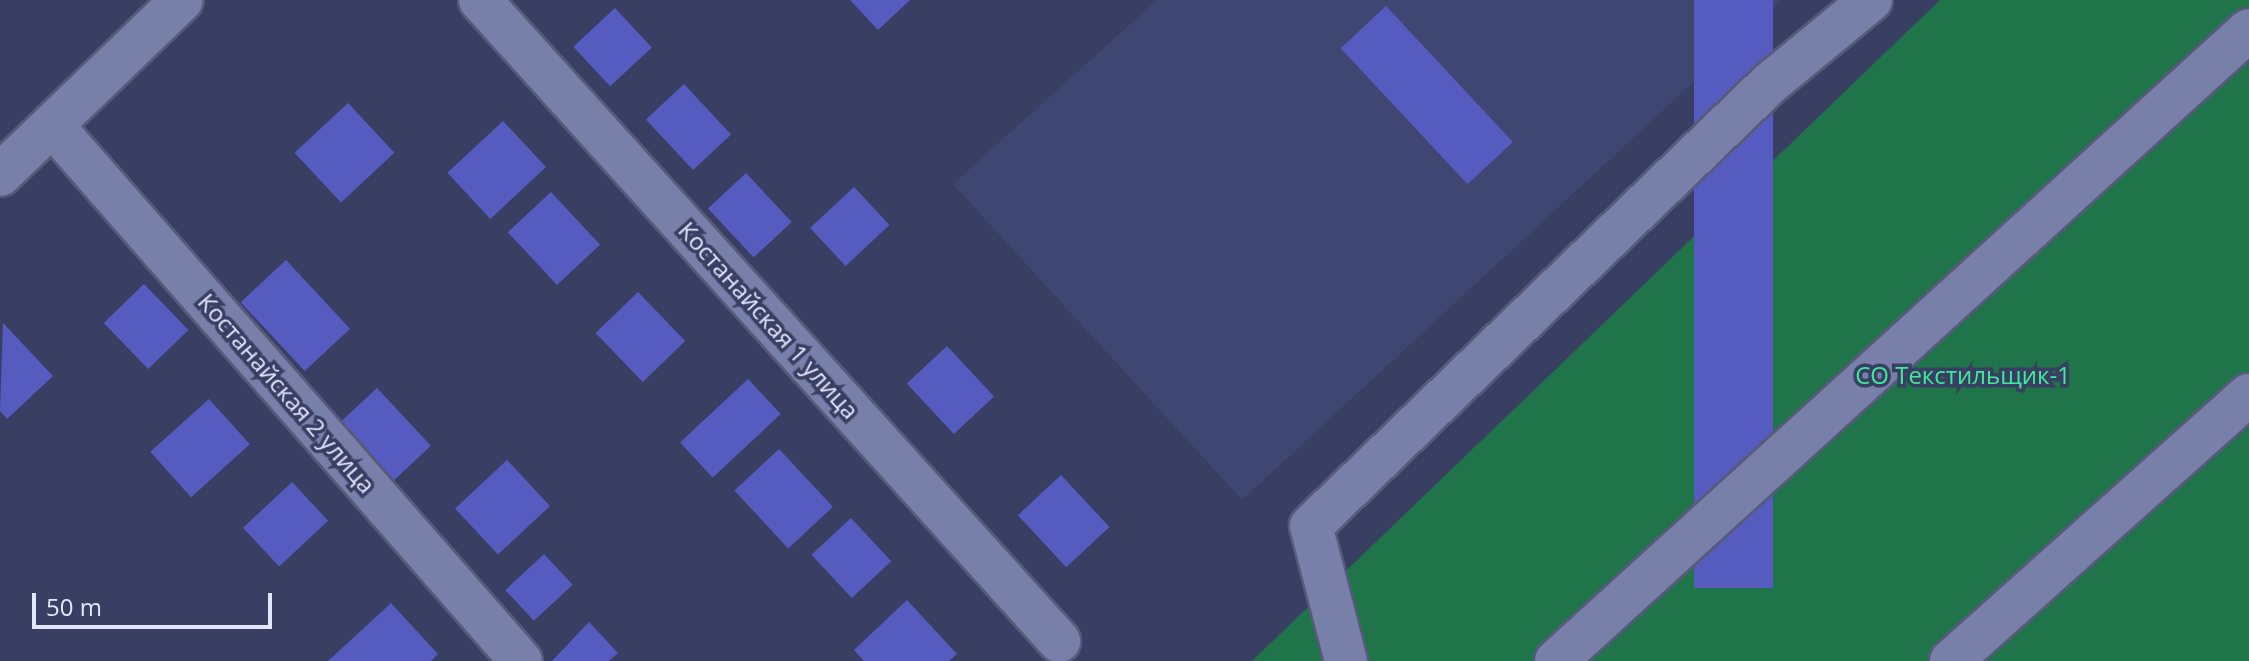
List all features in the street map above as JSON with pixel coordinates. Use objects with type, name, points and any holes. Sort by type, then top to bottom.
[{"type":"street","points":[[6,156],[52,125],[182,0]]},
{"type":"street","name":"Костанайская 1 улица","points":[[480,0],[1059,641]]},
{"type":"street","points":[[1346,661],[1311,526],[1769,84],[1871,0]]},
{"type":"street","points":[[1556,661],[2249,30]]},
{"type":"street","name":"Костанайская 2 улица","points":[[52,125],[521,661]]},
{"type":"street","points":[[1951,661],[2249,395]]},
{"type":"shaded area","points":[[1157,0],[1782,0],[1242,500],[953,184]]},
{"type":"green space","name":"СО Текстильщик-1","points":[[1940,0],[2249,0],[2249,661],[1252,661]]},
{"type":"building","points":[[850,0],[910,0],[878,30]]},
{"type":"building","points":[[1694,0],[1773,0],[1773,588],[1694,588]]},
{"type":"building","points":[[1386,6],[1513,142],[1468,184],[1341,48]]},
{"type":"building","points":[[615,8],[652,47],[610,86],[573,47]]},
{"type":"building","points":[[684,84],[731,134],[693,170],[646,119]]},
{"type":"building","points":[[348,103],[394,153],[341,203],[295,153]]},
{"type":"building","points":[[503,121],[546,167],[490,219],[447,173]]},
{"type":"building","points":[[746,173],[792,222],[754,257],[708,208]]},
{"type":"building","points":[[854,187],[889,225],[846,266],[810,228]]},
{"type":"building","points":[[551,192],[600,245],[557,285],[508,232]]},
{"type":"building","points":[[286,260],[350,329],[305,371],[241,302]]},
{"type":"building","points":[[144,284],[188,330],[148,369],[104,323]]},
{"type":"building","points":[[638,292],[685,341],[643,382],[596,333]]},
{"type":"building","points":[[3,323],[53,376],[7,419],[0,411]]},
{"type":"building","points":[[947,346],[994,396],[954,434],[907,384]]},
{"type":"building","points":[[748,379],[781,414],[713,478],[680,442]]},
{"type":"building","points":[[377,388],[431,446],[394,480],[340,422]]},
{"type":"building","points":[[209,399],[250,444],[191,497],[150,452]]},
{"type":"building","points":[[779,449],[833,507],[788,548],[734,491]]},
{"type":"building","points":[[507,460],[550,506],[498,554],[455,508]]},
{"type":"building","points":[[1061,475],[1109,527],[1066,567],[1018,515]]},
{"type":"building","points":[[292,482],[328,521],[279,566],[243,528]]},
{"type":"building","points":[[851,518],[891,561],[852,598],[812,555]]},
{"type":"building","points":[[544,554],[573,585],[534,621],[505,590]]},
{"type":"building","points":[[907,600],[957,654],[949,661],[864,661],[854,650]]},
{"type":"building","points":[[391,603],[438,654],[431,661],[328,661]]},
{"type":"building","points":[[589,622],[618,653],[609,661],[552,661]]}]
